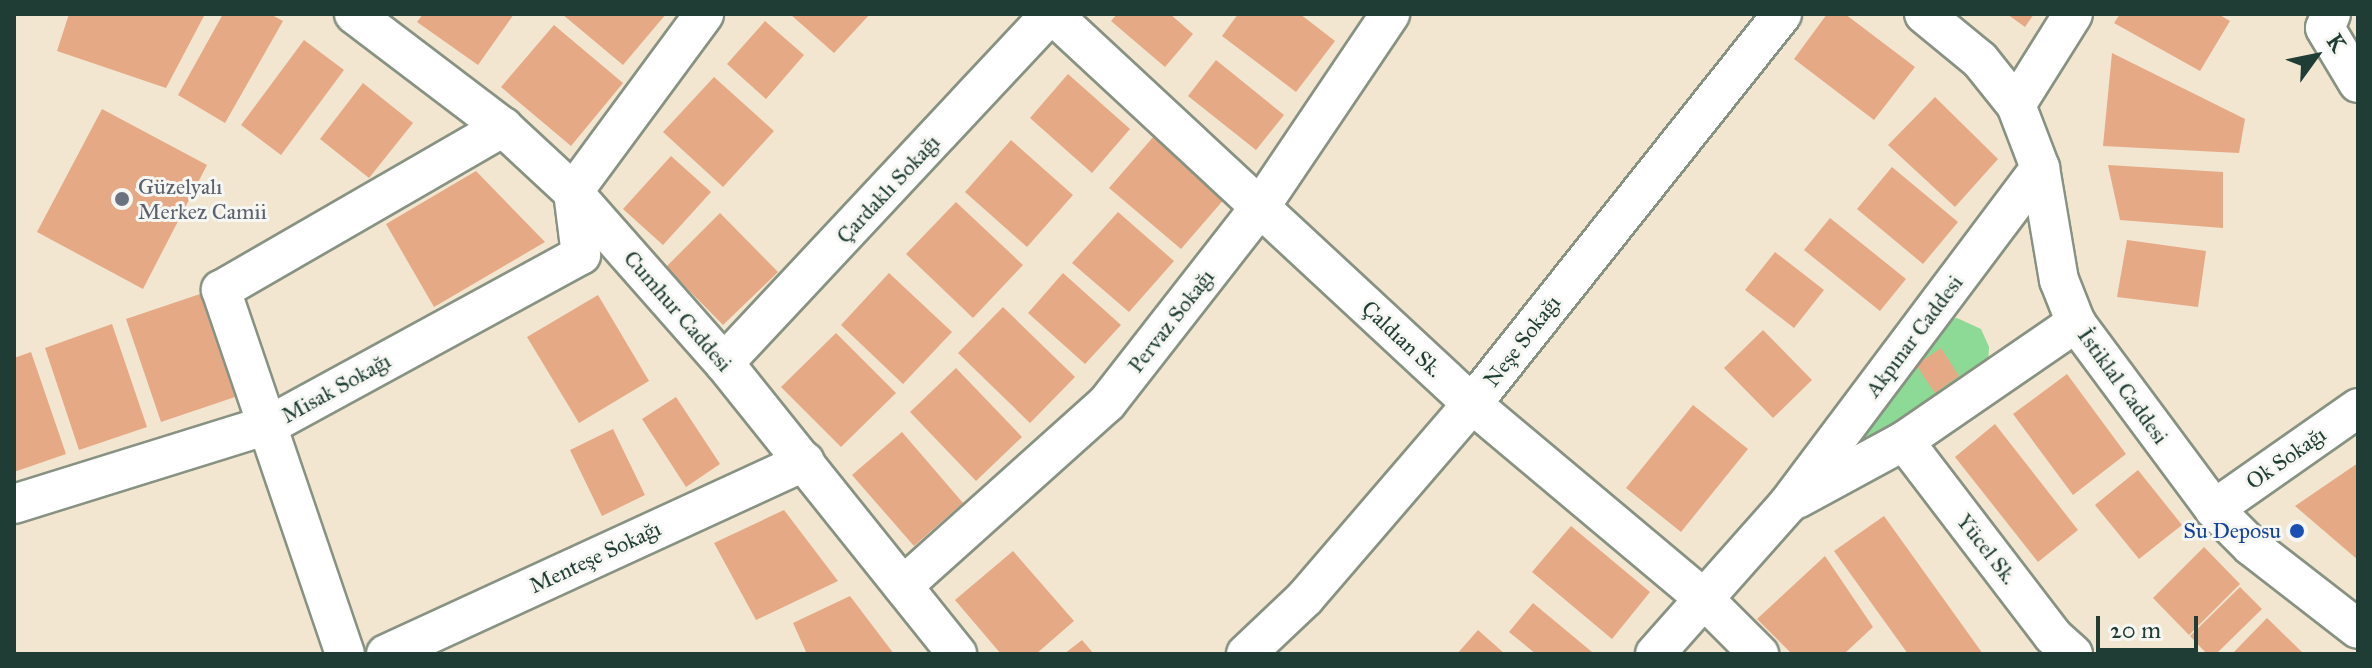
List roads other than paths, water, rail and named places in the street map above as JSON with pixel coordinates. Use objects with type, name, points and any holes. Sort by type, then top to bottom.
[{"type":"street","points":[[573,192],[704,14]]},
{"type":"street","name":"Çaldıan Sk.","points":[[1051,14],[1472,404],[1702,597],[1759,654]]},
{"type":"street","name":"Çardaklı Sokağı","points":[[724,363],[1051,14]]},
{"type":"street","name":"Pervaz Sokağı","points":[[903,586],[1107,403],[1260,207],[1390,14]]},
{"type":"street","name":"Neşe Sokağı","points":[[1246,654],[1305,598],[1472,404],[1782,14]]},
{"type":"street","name":"İstiklal Caddesi","points":[[1924,14],[1980,60],[2016,105],[2040,168],[2059,280],[2076,323],[2214,509],[2251,546],[2358,629]]},
{"type":"street","points":[[2016,105],[2073,14]]},
{"type":"street","points":[[2331,14],[2325,28],[2358,83]]},
{"type":"street","name":"Cumhur Caddesi","points":[[364,17],[503,127],[573,192],[724,363],[957,654]]},
{"type":"street","points":[[345,654],[271,424],[221,290],[503,127]]},
{"type":"street","name":"Akpınar Caddesi","points":[[1655,654],[1702,597],[1788,504],[2040,168]]},
{"type":"street","name":"Misak Sokağı","points":[[14,504],[271,424],[581,255],[573,192]]},
{"type":"street","name":"Akpınar Caddesi","points":[[1788,504],[1904,441],[2076,323]]},
{"type":"street","name":"Ok Sokağı","points":[[2214,509],[2358,408]]},
{"type":"street","name":"Yücel Sk.","points":[[1904,441],[2053,636],[2073,654]]},
{"type":"street","name":"Menteşe Sokağı","points":[[386,654],[805,461]]},
{"type":"place","name":"Güzelyalı Merkez Camii","points":[[122,199]]},
{"type":"place","name":"Su Deposu","points":[[2297,531]]}]
